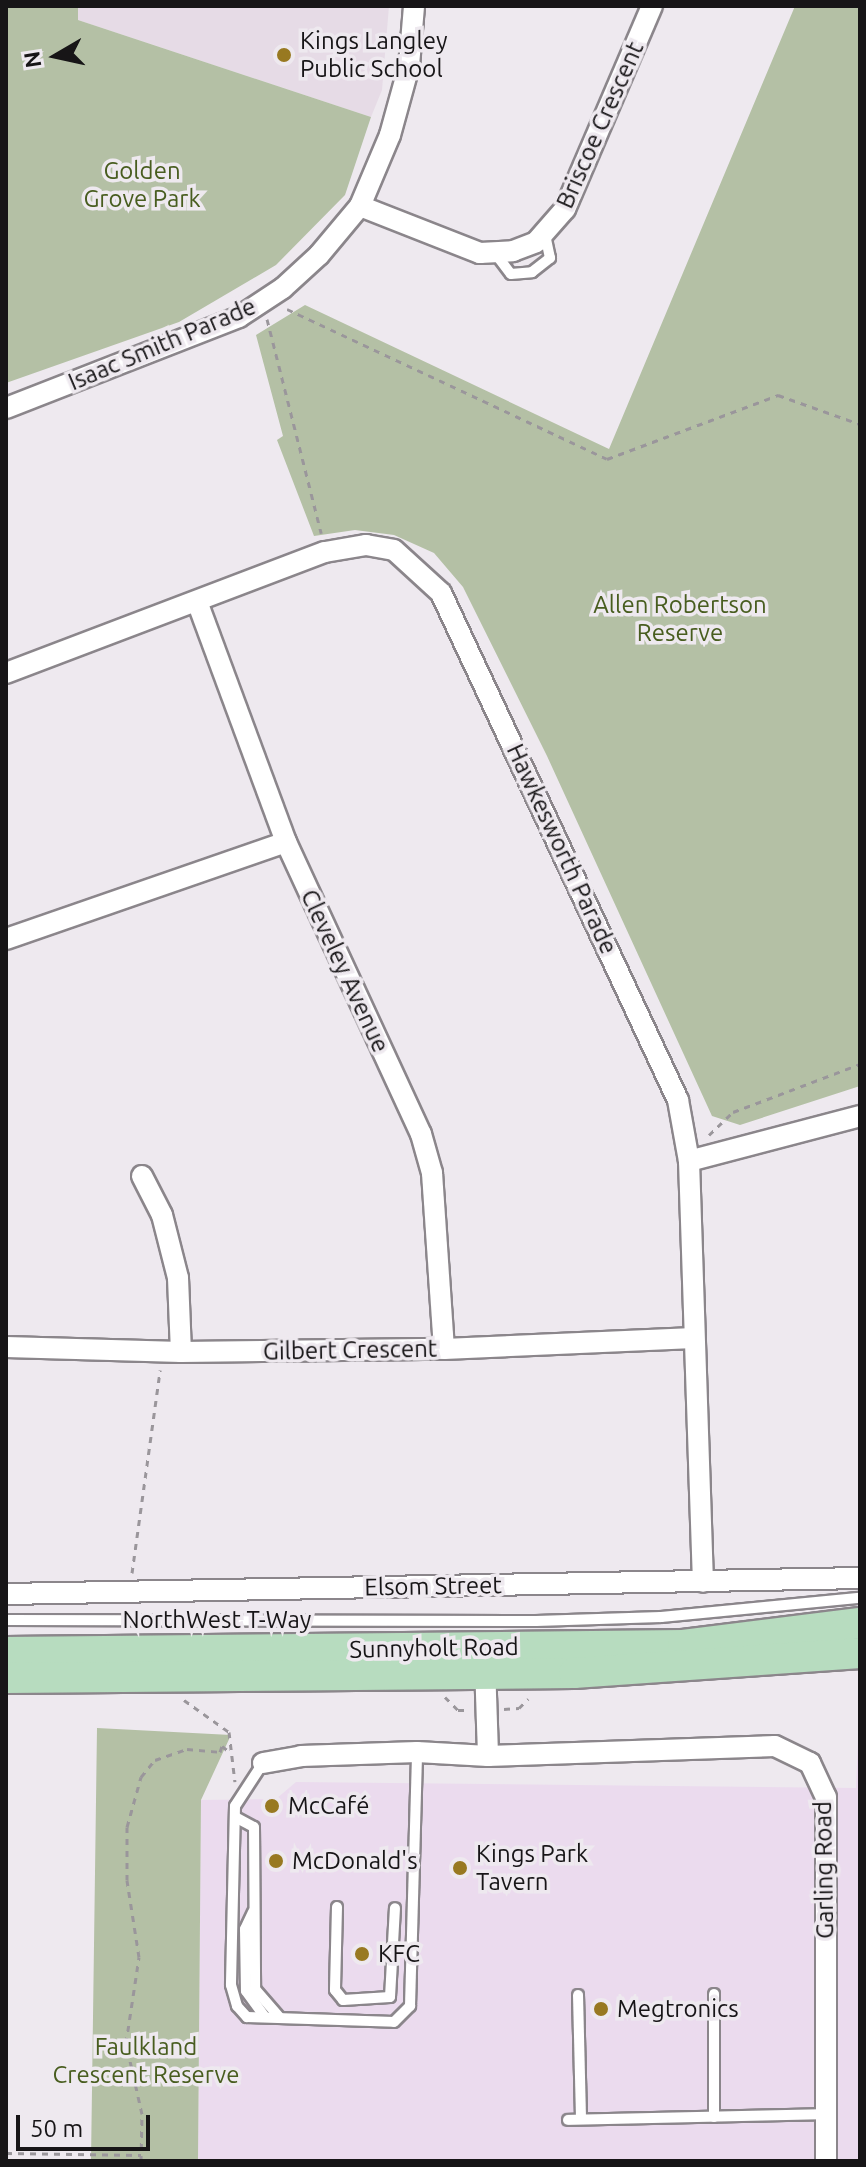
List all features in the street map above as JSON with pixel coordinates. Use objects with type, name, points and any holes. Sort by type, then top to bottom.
[{"type":"main road","name":"Sunnyholt Road","points":[[6,1652],[484,1661],[683,1645],[860,1623]]},
{"type":"main road","name":"Sunnyholt Road","points":[[6,1678],[484,1661],[860,1653]]},
{"type":"street","name":"Isaac Smith Parade","points":[[6,408],[239,317],[267,299],[319,255],[360,206],[402,98],[414,6]]},
{"type":"street","name":"Briscoe Crescent","points":[[360,206],[469,250],[495,253],[524,248],[545,234],[565,209],[652,6]]},
{"type":"street","name":"Hawkesworth Parade","points":[[6,673],[198,604],[325,552],[366,545],[394,550],[441,593],[669,1076],[689,1161],[703,1582]]},
{"type":"street","name":"Cleveley Avenue","points":[[198,604],[286,842],[421,1134],[432,1173],[444,1349]]},
{"type":"street","points":[[6,939],[286,842]]},
{"type":"street","points":[[689,1161],[860,1116]]},
{"type":"street","points":[[142,1176],[162,1215],[178,1278],[172,1352]]},
{"type":"street","name":"Gilbert Crescent","points":[[6,1347],[172,1352],[444,1349],[694,1338]]},
{"type":"street","name":"Elsom Street","points":[[6,1594],[860,1578]]},
{"type":"street","points":[[484,1661],[488,1756]]},
{"type":"street","name":"Garling Road","points":[[263,1763],[301,1756],[417,1752],[488,1756],[775,1746],[810,1763],[826,1797],[826,2161]]},
{"type":"lane","name":"NorthWest T-Way","points":[[6,1620],[536,1621],[661,1617],[860,1598]]},
{"type":"lane","points":[[263,1763],[235,1806],[231,1985],[241,2012],[280,2018],[394,2022],[410,2006],[417,1752]]},
{"type":"lane","points":[[235,1817],[254,1827],[255,1989],[280,2018]]},
{"type":"lane","points":[[337,1907],[335,1990],[343,2000],[390,1997],[395,1908]]},
{"type":"lane","points":[[254,1909],[245,1929],[246,1991],[265,2017]]},
{"type":"lane","points":[[714,1994],[714,2117]]},
{"type":"lane","points":[[578,1995],[581,2119]]},
{"type":"lane","points":[[568,2120],[826,2114]]},
{"type":"path","points":[[267,299],[296,316],[607,459],[778,395],[860,424]]},
{"type":"path","points":[[267,299],[325,552]]},
{"type":"path","points":[[709,1135],[733,1112],[860,1064]]},
{"type":"path","points":[[129,1593],[172,1352]]},
{"type":"path","points":[[141,2161],[142,2114],[126,2043],[139,1957],[127,1880],[127,1827],[141,1777],[155,1760],[187,1749],[220,1752],[222,1746],[231,1753],[229,1732],[181,1698]]},
{"type":"path","points":[[6,2153],[141,2155]]},
{"type":"shaded area","name":"Kings Langley Public School","points":[[78,6],[389,6],[382,90],[371,117],[78,20]]},
{"type":"shaded area","points":[[860,1691],[860,2161],[198,2161],[201,1800],[276,1799],[296,1782],[856,1788]]},
{"type":"green space","name":"Golden Grove Park","points":[[6,6],[78,6],[78,20],[371,117],[345,195],[276,265],[179,322],[6,383]]},
{"type":"green space","name":"Allen Robertson Reserve","points":[[795,6],[860,6],[860,1086],[740,1125],[712,1116],[547,756],[463,587],[434,553],[394,535],[355,530],[314,536],[277,440],[283,436],[256,335],[305,305],[609,449]]},
{"type":"green space","name":"Faulkland Crescent Reserve","points":[[97,1728],[231,1735],[201,1800],[198,2161],[91,2161]]},
{"type":"place","name":"Kings Langley Public School","points":[[284,55]]},
{"type":"place","name":"McCafé","points":[[272,1806]]},
{"type":"place","name":"McDonald's","points":[[276,1861]]},
{"type":"place","name":"Kings Park Tavern","points":[[460,1868]]},
{"type":"place","name":"KFC","points":[[362,1954]]},
{"type":"place","name":"Megtronics","points":[[601,2009]]}]
